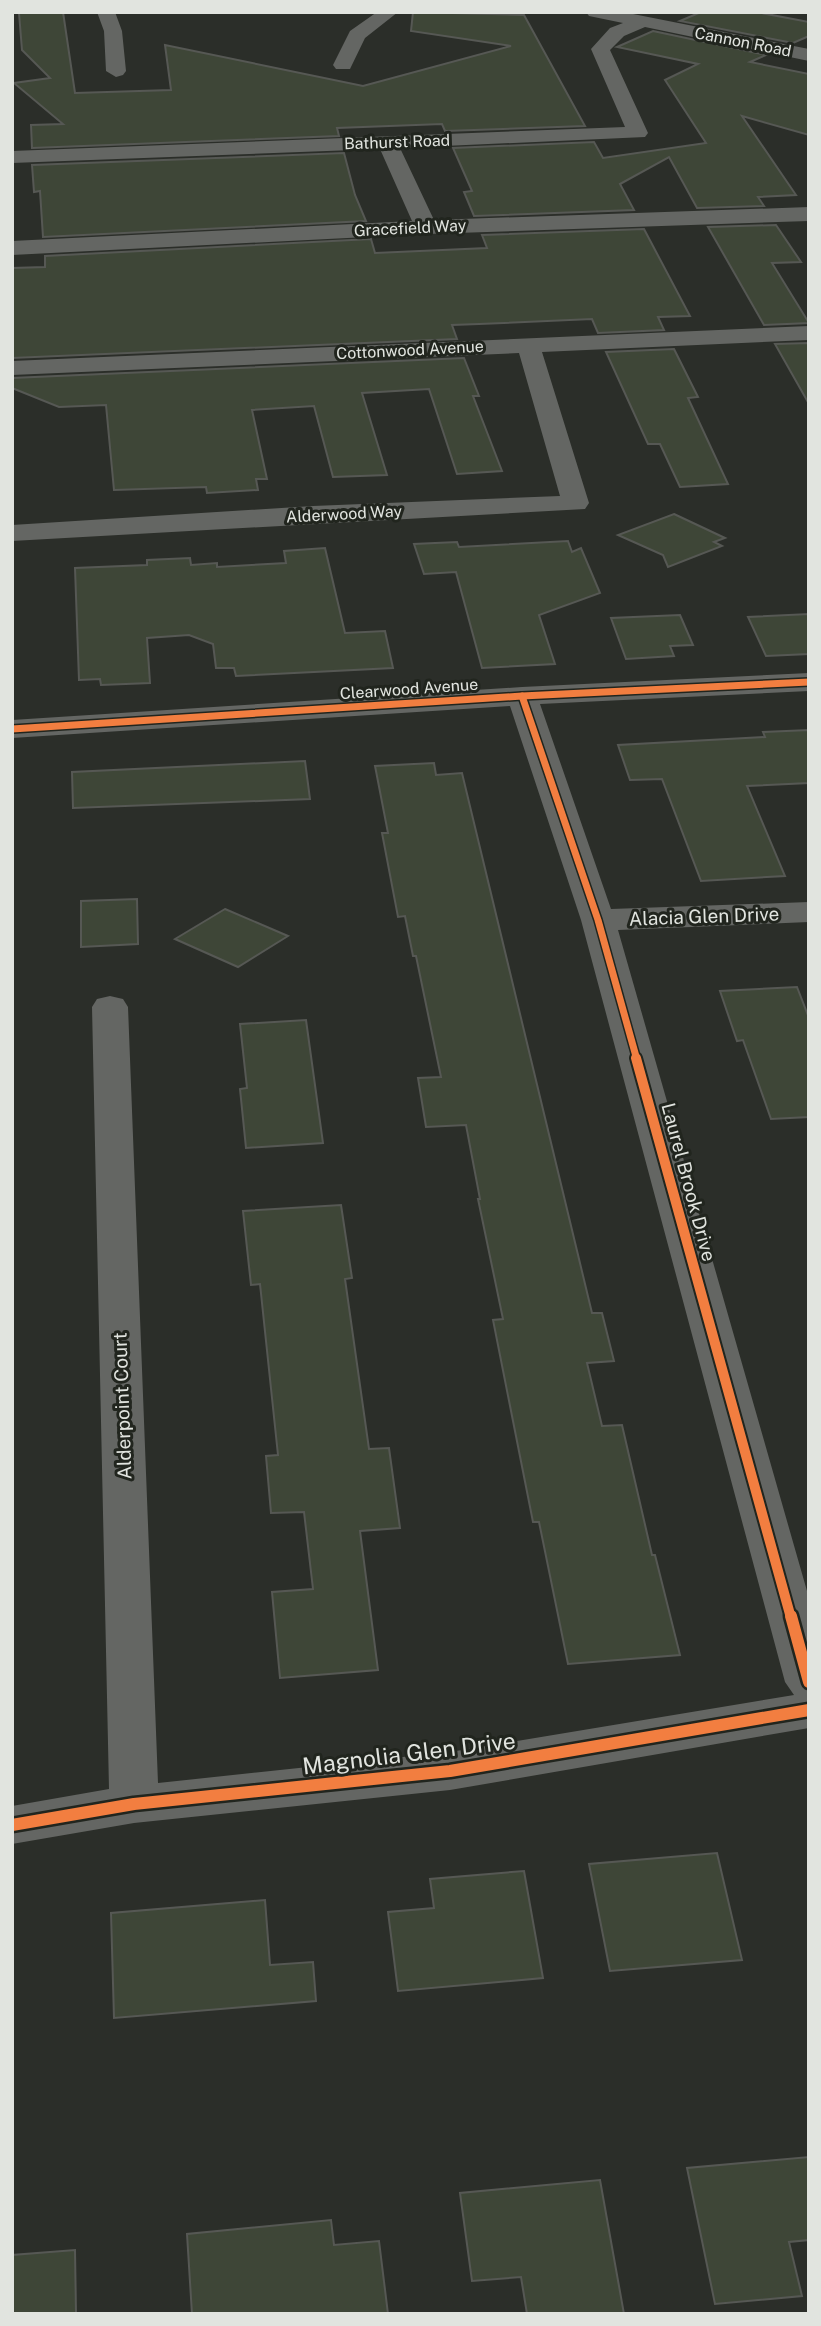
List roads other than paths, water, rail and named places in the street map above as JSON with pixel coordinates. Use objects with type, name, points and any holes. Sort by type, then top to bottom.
[{"type":"street","points":[[106,12],[113,31],[116,71]]},
{"type":"street","points":[[343,65],[357,35],[389,12]]},
{"type":"street","name":"Cannon Road","points":[[595,12],[809,55]]},
{"type":"street","name":"Bathurst Road","points":[[12,157],[638,133],[600,50],[617,32],[642,22]]},
{"type":"street","points":[[387,143],[426,227]]},
{"type":"street","name":"Gracefield Way","points":[[12,248],[426,227],[809,214]]},
{"type":"street","name":"Cottonwood Avenue","points":[[12,368],[809,333]]},
{"type":"street","name":"Alderwood Way","points":[[12,533],[313,514],[576,503],[528,344]]},
{"type":"street","name":"Clearwood Avenue","points":[[12,729],[522,696],[809,682]]},
{"type":"street","name":"Laurel Brook Drive","points":[[522,696],[598,920],[809,1682]]},
{"type":"street","name":"Alacia Glen Drive","points":[[598,920],[809,912]]},
{"type":"street","name":"Alderpoint Court","points":[[110,1007],[134,1804]]},
{"type":"street","name":"Magnolia Glen Drive","points":[[12,1825],[134,1804],[450,1770],[809,1710]]}]
